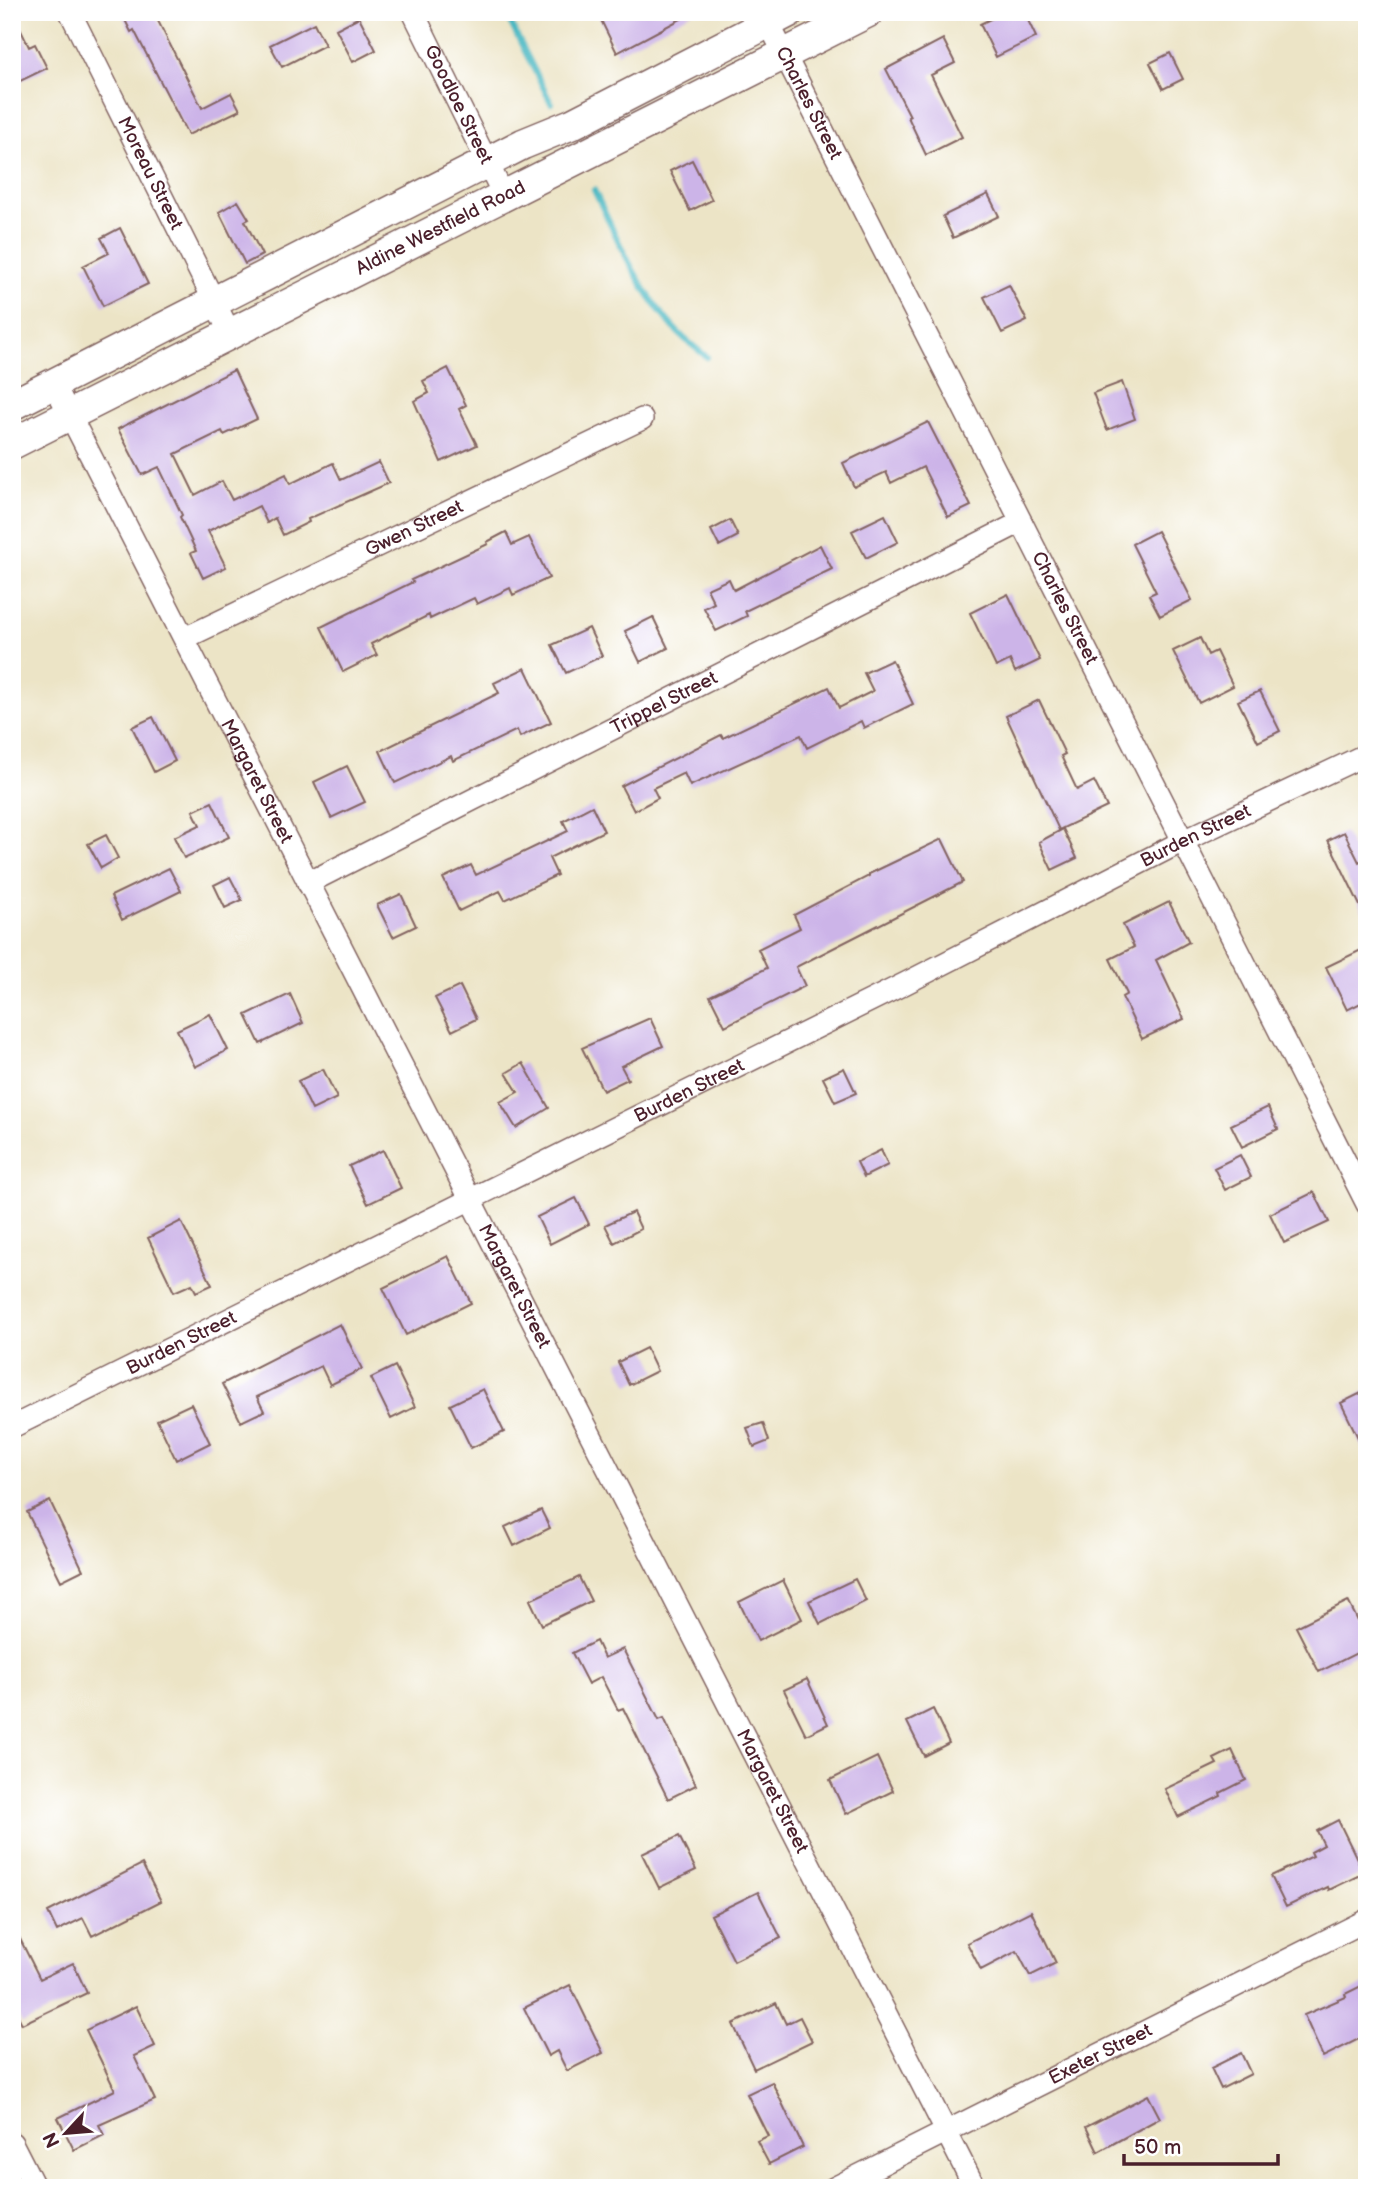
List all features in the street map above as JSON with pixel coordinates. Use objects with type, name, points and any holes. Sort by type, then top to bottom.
[{"type":"main road","name":"Aldine Westfield Road","points":[[12,444],[868,12]]},
{"type":"main road","name":"Aldine Westfield Road","points":[[12,405],[523,144],[572,124],[774,16]]},
{"type":"street","name":"Moreau Street","points":[[70,12],[230,333]]},
{"type":"street","name":"Goodloe Street","points":[[413,12],[504,195]]},
{"type":"street","name":"Charles Street","points":[[774,16],[784,54],[1367,1204]]},
{"type":"street","name":"Margaret Street","points":[[54,384],[975,2188]]},
{"type":"street","name":"Gwen Street","points":[[185,638],[642,419]]},
{"type":"street","name":"Trippel Street","points":[[308,883],[1021,522]]},
{"type":"street","name":"Burden Street","points":[[12,1427],[906,984],[1183,841],[1367,754]]},
{"type":"street","name":"Exeter Street","points":[[834,2188],[1367,1920]]},
{"type":"street","points":[[12,2143],[35,2188]]},
{"type":"building","points":[[12,12],[29,47],[35,44],[47,68],[12,85]]},
{"type":"building","points":[[121,12],[170,12],[157,19],[202,108],[231,93],[240,110],[188,135],[134,30],[131,32]]},
{"type":"building","points":[[597,12],[694,12],[617,53]]},
{"type":"building","points":[[1005,12],[1024,12],[1036,37],[996,57],[980,24]]},
{"type":"building","points":[[359,17],[376,50],[353,62],[336,29]]},
{"type":"building","points":[[314,23],[325,45],[282,67],[270,45]]},
{"type":"building","points":[[943,39],[955,63],[931,75],[962,137],[926,155],[886,69]]},
{"type":"building","points":[[1170,53],[1183,79],[1163,89],[1150,63]]},
{"type":"building","points":[[692,160],[712,200],[690,211],[670,171]]},
{"type":"building","points":[[988,194],[999,216],[953,238],[943,216]]},
{"type":"building","points":[[238,201],[249,219],[245,221],[262,255],[245,264],[219,212]]},
{"type":"building","points":[[120,228],[148,284],[103,306],[83,266],[109,253],[101,238]]},
{"type":"building","points":[[1009,285],[1027,321],[1002,333],[984,297]]},
{"type":"building","points":[[448,368],[466,405],[459,409],[477,445],[441,462],[414,401],[429,393],[423,381]]},
{"type":"building","points":[[234,370],[257,419],[224,435],[222,431],[175,454],[195,495],[222,481],[232,500],[286,474],[290,484],[333,463],[341,480],[379,462],[389,483],[308,519],[309,522],[283,535],[275,518],[267,523],[259,506],[208,531],[226,567],[203,578],[191,553],[196,551],[180,517],[182,515],[159,467],[142,475],[118,429]]},
{"type":"building","points":[[1122,382],[1135,419],[1107,430],[1093,393]]},
{"type":"building","points":[[928,422],[971,506],[948,517],[923,467],[891,483],[886,472],[854,487],[843,463]]},
{"type":"building","points":[[885,515],[898,542],[866,558],[852,531]]},
{"type":"building","points":[[730,520],[738,536],[719,546],[711,530]]},
{"type":"building","points":[[1157,531],[1192,600],[1160,616],[1149,595],[1156,592],[1132,544]]},
{"type":"building","points":[[506,532],[512,545],[529,537],[549,578],[513,595],[510,588],[477,604],[474,598],[430,619],[429,615],[371,644],[377,655],[343,672],[321,627],[488,544],[487,542]]},
{"type":"building","points":[[820,545],[832,569],[745,611],[747,616],[716,631],[704,608],[714,603],[707,589],[729,579],[734,590]]},
{"type":"building","points":[[1008,594],[1040,660],[1015,672],[1010,660],[996,667],[970,613]]},
{"type":"building","points":[[653,617],[668,648],[640,662],[625,631]]},
{"type":"building","points":[[589,628],[602,656],[566,673],[552,645]]},
{"type":"building","points":[[1200,638],[1208,655],[1216,651],[1233,686],[1199,703],[1173,651]]},
{"type":"building","points":[[892,660],[913,704],[864,728],[861,721],[807,748],[801,735],[690,786],[684,773],[653,788],[658,798],[634,811],[621,786],[721,735],[723,738],[829,687],[839,708],[873,691],[864,673]]},
{"type":"building","points":[[525,668],[551,722],[520,737],[517,730],[453,761],[451,756],[395,783],[380,751],[499,693],[494,683]]},
{"type":"building","points":[[1260,691],[1280,731],[1258,742],[1238,701]]},
{"type":"building","points":[[1039,700],[1065,754],[1061,756],[1077,790],[1094,781],[1107,807],[1059,830],[1006,716]]},
{"type":"building","points":[[153,717],[175,761],[154,772],[132,727]]},
{"type":"building","points":[[347,766],[365,802],[331,818],[314,782]]},
{"type":"building","points":[[212,802],[229,837],[184,858],[174,837],[200,825],[193,811]]},
{"type":"building","points":[[592,806],[604,831],[549,858],[557,875],[505,900],[500,891],[459,911],[443,878],[471,865],[476,875],[568,831],[563,821]]},
{"type":"building","points":[[1063,829],[1077,858],[1052,870],[1039,842]]},
{"type":"building","points":[[1344,832],[1359,862],[1367,858],[1367,920],[1328,840]]},
{"type":"building","points":[[106,835],[118,858],[101,868],[88,844]]},
{"type":"building","points":[[942,839],[963,882],[796,967],[805,986],[725,1026],[710,996],[767,968],[758,949],[800,928],[794,915],[869,874]]},
{"type":"building","points":[[169,868],[181,891],[122,920],[111,896]]},
{"type":"building","points":[[230,877],[242,900],[225,908],[214,885]]},
{"type":"building","points":[[401,894],[416,926],[393,937],[377,905]]},
{"type":"building","points":[[1169,902],[1189,942],[1156,960],[1184,1019],[1142,1039],[1122,997],[1127,994],[1110,959],[1134,947],[1123,925]]},
{"type":"building","points":[[1361,950],[1367,962],[1367,1000],[1347,1010],[1326,967]]},
{"type":"building","points":[[460,986],[476,1019],[452,1031],[435,998]]},
{"type":"building","points":[[290,994],[303,1023],[260,1044],[246,1015]]},
{"type":"building","points":[[210,1014],[228,1050],[195,1067],[177,1030]]},
{"type":"building","points":[[650,1018],[663,1046],[621,1066],[628,1079],[603,1091],[582,1048]]},
{"type":"building","points":[[523,1063],[549,1108],[516,1128],[500,1102],[518,1092],[506,1073]]},
{"type":"building","points":[[844,1068],[856,1093],[835,1102],[823,1078]]},
{"type":"building","points":[[323,1069],[337,1098],[312,1110],[298,1081]]},
{"type":"building","points":[[1268,1107],[1278,1129],[1242,1147],[1231,1125]]},
{"type":"building","points":[[383,1150],[401,1188],[368,1204],[349,1166]]},
{"type":"building","points":[[881,1150],[888,1165],[864,1177],[857,1162]]},
{"type":"building","points":[[1240,1155],[1251,1177],[1225,1190],[1214,1168]]},
{"type":"building","points":[[1314,1192],[1329,1222],[1284,1243],[1270,1214]]},
{"type":"building","points":[[576,1198],[589,1224],[550,1244],[537,1217]]},
{"type":"building","points":[[633,1212],[641,1229],[614,1243],[605,1225]]},
{"type":"building","points":[[181,1221],[212,1285],[196,1292],[192,1284],[174,1292],[148,1238]]},
{"type":"building","points":[[448,1256],[471,1303],[406,1335],[383,1288]]},
{"type":"building","points":[[340,1324],[362,1369],[330,1385],[321,1366],[257,1397],[264,1411],[241,1422],[222,1384]]},
{"type":"building","points":[[646,1348],[657,1371],[629,1385],[618,1362]]},
{"type":"building","points":[[395,1366],[415,1407],[391,1419],[371,1378]]},
{"type":"building","points":[[483,1389],[504,1432],[471,1448],[450,1405]]},
{"type":"building","points":[[1367,1390],[1367,1456],[1341,1403]]},
{"type":"building","points":[[191,1404],[210,1443],[176,1460],[157,1420]]},
{"type":"building","points":[[763,1423],[769,1441],[754,1447],[747,1428]]},
{"type":"building","points":[[50,1501],[83,1570],[61,1581],[27,1512]]},
{"type":"building","points":[[541,1510],[550,1528],[514,1546],[505,1527]]},
{"type":"building","points":[[579,1577],[591,1601],[542,1625],[530,1600]]},
{"type":"building","points":[[855,1579],[866,1601],[820,1624],[809,1601]]},
{"type":"building","points":[[783,1580],[802,1619],[758,1641],[739,1602]]},
{"type":"building","points":[[1348,1601],[1367,1639],[1367,1648],[1319,1672],[1296,1627]]},
{"type":"building","points":[[596,1641],[604,1658],[623,1649],[659,1720],[664,1718],[696,1785],[668,1799],[623,1708],[618,1710],[601,1677],[588,1684],[572,1653]]},
{"type":"building","points":[[807,1679],[828,1724],[806,1735],[784,1690]]},
{"type":"building","points":[[933,1709],[949,1743],[924,1756],[907,1722]]},
{"type":"building","points":[[1232,1750],[1246,1780],[1220,1793],[1221,1796],[1178,1817],[1165,1789],[1217,1764],[1214,1759]]},
{"type":"building","points":[[877,1757],[893,1791],[846,1814],[830,1780]]},
{"type":"building","points":[[1338,1820],[1364,1873],[1286,1907],[1271,1876],[1313,1856],[1311,1852],[1324,1845],[1317,1831]]},
{"type":"building","points":[[679,1836],[696,1870],[659,1888],[642,1854]]},
{"type":"building","points":[[142,1864],[161,1901],[92,1936],[83,1918],[57,1931],[48,1912]]},
{"type":"building","points":[[758,1892],[781,1938],[734,1961],[711,1915]]},
{"type":"building","points":[[1031,1911],[1056,1963],[1030,1976],[1017,1951],[981,1970],[967,1943]]},
{"type":"building","points":[[12,1923],[40,1979],[73,1963],[87,1993],[22,2024],[12,2004]]},
{"type":"building","points":[[1367,1983],[1367,2035],[1323,2057],[1304,2015],[1346,1997],[1345,1994]]},
{"type":"building","points":[[570,1985],[603,2053],[567,2071],[557,2051],[548,2056],[524,2008]]},
{"type":"building","points":[[776,2003],[786,2024],[800,2017],[812,2041],[754,2069],[733,2024]]},
{"type":"building","points":[[136,2006],[155,2046],[134,2056],[155,2100],[99,2125],[104,2135],[74,2150],[58,2118],[115,2090],[86,2030]]},
{"type":"building","points":[[1241,2053],[1251,2074],[1221,2089],[1211,2068]]},
{"type":"building","points":[[772,2082],[803,2147],[769,2164],[757,2141],[768,2136],[747,2094]]},
{"type":"building","points":[[1148,2095],[1160,2118],[1098,2152],[1086,2127]]},
{"type":"waterway","points":[[505,12],[551,103]]},
{"type":"waterway","points":[[594,190],[629,262],[650,297],[678,332],[707,357]]}]
